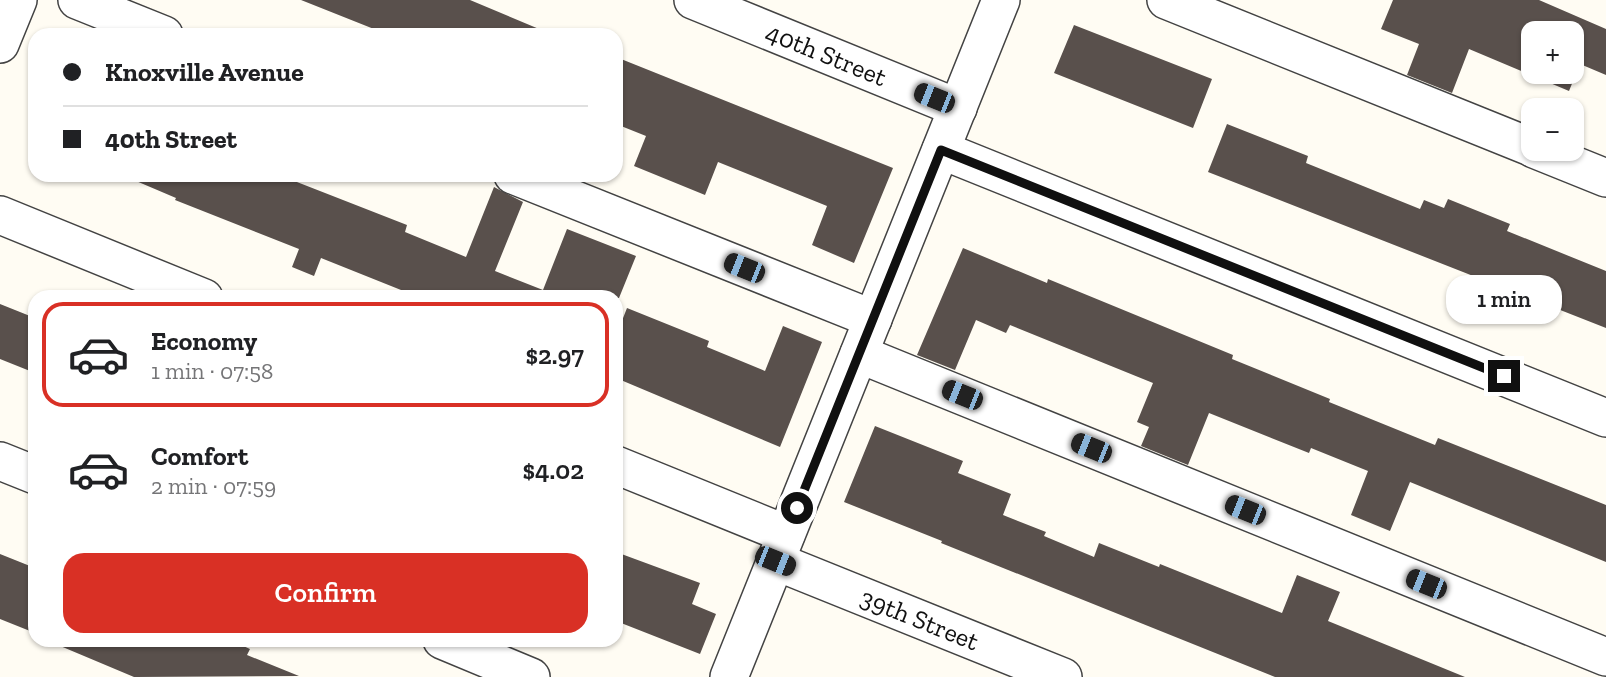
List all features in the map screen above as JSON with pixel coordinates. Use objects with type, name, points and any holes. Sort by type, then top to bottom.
[{"type":"street","points":[[0,44],[18,0]]},
{"type":"street","points":[[77,0],[147,28]]},
{"type":"street","name":"40th Street","points":[[693,0],[958,108]]},
{"type":"street","points":[[729,677],[1001,0]]},
{"type":"street","points":[[1166,0],[1521,144]]},
{"type":"street","points":[[941,150],[1606,418]]},
{"type":"street","points":[[1563,161],[1606,178]]},
{"type":"street","points":[[530,182],[873,320]]},
{"type":"street","points":[[0,215],[184,290]]},
{"type":"street","points":[[859,354],[1606,657]]},
{"type":"street","points":[[0,461],[28,472]]},
{"type":"street","name":"39th Street","points":[[623,468],[781,547],[1063,677]]},
{"type":"street","points":[[459,647],[531,677]]},
{"type":"building","points":[[301,0],[470,0],[537,28],[371,28]]},
{"type":"building","points":[[1393,0],[1539,0],[1606,29],[1606,75],[1584,66],[1584,21],[1521,21],[1521,71],[1469,49],[1452,93],[1407,75],[1419,44],[1381,29]]},
{"type":"building","points":[[1074,25],[1212,79],[1193,128],[1054,73]]},
{"type":"building","points":[[623,60],[893,168],[854,263],[812,245],[827,206],[718,162],[705,195],[634,166],[646,136],[623,127]]},
{"type":"building","points":[[1552,84],[1572,84],[1569,91]]},
{"type":"building","points":[[1227,124],[1308,156],[1306,163],[1420,209],[1424,200],[1444,208],[1448,199],[1510,224],[1507,231],[1606,271],[1606,328],[1208,172]]},
{"type":"building","points":[[138,182],[297,182],[407,225],[405,232],[466,257],[494,187],[523,202],[495,271],[543,290],[401,290],[321,258],[314,276],[292,267],[299,249],[175,200],[176,198]]},
{"type":"building","points":[[567,229],[636,256],[622,290],[543,290]]},
{"type":"building","points":[[963,248],[1047,283],[1048,279],[1233,355],[1232,359],[1435,445],[1438,438],[1606,505],[1606,562],[1410,482],[1390,531],[1351,515],[1368,471],[1311,448],[1309,453],[1209,413],[1188,465],[1141,446],[1149,427],[1137,422],[1153,383],[1010,325],[1006,333],[976,320],[955,370],[917,355]]},
{"type":"building","points":[[0,304],[28,315],[28,370],[0,359]]},
{"type":"building","points":[[627,308],[709,341],[707,347],[765,371],[783,326],[822,342],[780,447],[623,381],[623,318]]},
{"type":"building","points":[[875,426],[963,461],[958,473],[1011,494],[1003,515],[1046,532],[1044,536],[1094,557],[1099,543],[1159,567],[1160,564],[1282,613],[1297,575],[1340,592],[1328,621],[1465,677],[1275,677],[844,502]]},
{"type":"building","points":[[0,554],[28,565],[28,630],[0,619]]},
{"type":"building","points":[[623,555],[700,583],[692,604],[716,614],[700,654],[623,624]]},
{"type":"building","points":[[63,647],[246,647],[250,649],[247,655],[299,676],[134,677]]},
{"type":"route","points":[[797,508],[941,150],[1504,376]]}]
